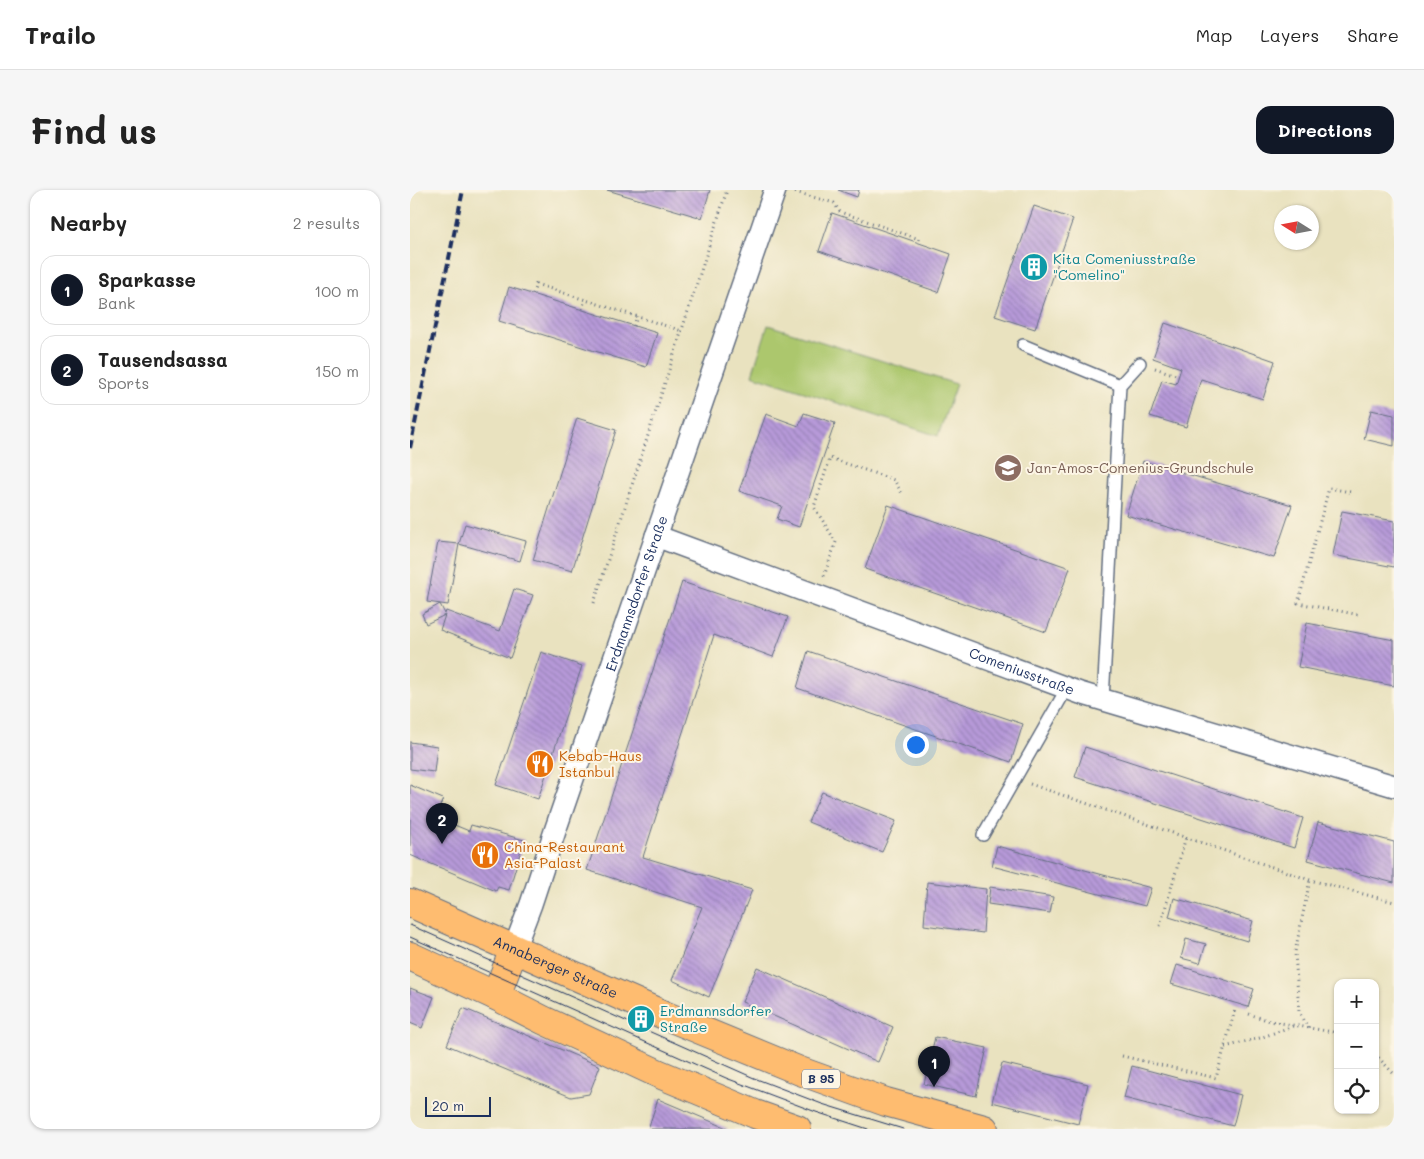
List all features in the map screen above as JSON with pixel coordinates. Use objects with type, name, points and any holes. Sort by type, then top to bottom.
[{"type":"main road","name":"Annaberger Straße","points":[[410,904],[800,1072],[886,1102],[984,1129]]},
{"type":"main road","name":"Erdmannsdorfer Straße","points":[[496,996],[514,949]]},
{"type":"main road","points":[[410,956],[657,1073],[746,1111],[797,1129]]},
{"type":"street","name":"Erdmannsdorfer Straße","points":[[514,949],[775,190]]},
{"type":"street","name":"Comeniusstraße","points":[[656,536],[1067,688],[1394,786]]},
{"type":"lane","points":[[1023,345],[1120,385]]},
{"type":"lane","points":[[1103,700],[1120,385],[1140,363]]},
{"type":"lane","points":[[983,835],[1067,688]]},
{"type":"path","points":[[594,604],[727,190]]},
{"type":"path","points":[[790,190],[834,203],[840,212],[871,225],[919,239],[918,242]]},
{"type":"path","points":[[533,294],[536,284],[682,331]]},
{"type":"path","points":[[582,310],[585,300]]},
{"type":"path","points":[[634,326],[637,316]]},
{"type":"path","points":[[1140,363],[1179,376]]},
{"type":"path","points":[[816,596],[836,542],[814,507],[830,458],[894,480],[902,494]]},
{"type":"path","points":[[1350,492],[1329,488],[1298,603],[1360,615]]},
{"type":"path","points":[[1015,779],[1310,880],[1394,902]]},
{"type":"path","points":[[1160,926],[1186,837]]},
{"type":"path","points":[[1309,1028],[1303,1020],[1300,1011],[1296,952],[1310,880]]},
{"type":"path","points":[[1122,1056],[1216,1078],[1235,1010]]},
{"type":"path","points":[[1249,1014],[1270,1021],[1334,1032]]},
{"type":"path","points":[[1225,1047],[1295,1026]]},
{"type":"path","points":[[1379,1058],[1394,1074]]},
{"type":"green space","points":[[768,325],[956,384],[938,436],[752,375]]},
{"type":"building","points":[[607,190],[710,190],[702,218]]},
{"type":"building","points":[[838,190],[859,190],[857,197]]},
{"type":"building","name":"Kita Comeniusstraße \"Comelino\"","points":[[1034,206],[1073,219],[1035,329],[995,316]]},
{"type":"building","points":[[832,213],[951,254],[938,292],[819,251]]},
{"type":"building","points":[[509,287],[657,333],[646,367],[499,321]]},
{"type":"building","points":[[1165,323],[1275,361],[1263,399],[1201,379],[1186,427],[1150,416],[1162,380],[1176,384],[1181,368],[1153,358]]},
{"type":"building","points":[[1371,410],[1394,415],[1394,446],[1364,439]]},
{"type":"building","points":[[804,413],[835,423],[799,527],[777,519],[782,506],[739,491],[766,414],[799,426]]},
{"type":"building","points":[[577,418],[616,430],[572,571],[533,560]]},
{"type":"building","points":[[1143,461],[1292,505],[1274,558],[1126,515]]},
{"type":"building","points":[[888,505],[1070,568],[1046,632],[865,569]]},
{"type":"building","points":[[1342,511],[1394,521],[1394,567],[1333,555]]},
{"type":"building","points":[[465,524],[526,541],[520,561],[459,544]]},
{"type":"building","points":[[438,542],[459,544],[448,605],[427,602]]},
{"type":"building","points":[[682,582],[788,617],[773,657],[714,635],[643,857],[752,890],[709,997],[672,980],[702,907],[587,870]]},
{"type":"building","points":[[514,589],[533,595],[510,658],[440,630],[445,615],[426,624],[422,614],[440,604],[445,614],[446,611],[500,631]]},
{"type":"building","points":[[1307,623],[1394,640],[1394,686],[1298,667]]},
{"type":"building","points":[[808,651],[1023,724],[1011,762],[797,688]]},
{"type":"building","points":[[541,652],[582,666],[538,799],[496,785]]},
{"type":"building","points":[[410,742],[437,746],[434,772],[410,769]]},
{"type":"building","points":[[1085,747],[1303,818],[1294,848],[1075,777]]},
{"type":"building","points":[[410,785],[443,799],[435,817],[469,831],[471,825],[524,840],[509,890],[498,887],[496,891],[410,855]]},
{"type":"building","points":[[822,792],[896,821],[882,852],[808,822]]},
{"type":"building","points":[[1318,822],[1394,842],[1394,883],[1308,860]]},
{"type":"building","points":[[997,846],[1151,888],[1145,906],[992,866]]},
{"type":"building","points":[[927,882],[986,889],[983,933],[924,925]]},
{"type":"building","points":[[990,887],[1053,897],[1050,913],[988,904]]},
{"type":"building","points":[[1174,898],[1253,921],[1247,941],[1169,917]]},
{"type":"building","points":[[1186,939],[1206,944],[1200,963],[1181,958]]},
{"type":"building","points":[[1177,965],[1254,989],[1248,1007],[1171,984]]},
{"type":"building","points":[[757,967],[893,1027],[878,1062],[742,1002]]},
{"type":"building","points":[[410,988],[434,997],[422,1028],[410,1023]]},
{"type":"building","points":[[463,1008],[600,1066],[589,1094],[571,1097],[447,1045]]},
{"type":"building","points":[[935,1037],[987,1048],[976,1096],[924,1084]]},
{"type":"building","points":[[1002,1063],[1088,1084],[1078,1124],[992,1102]]},
{"type":"building","points":[[1132,1066],[1241,1095],[1233,1126],[1124,1098]]},
{"type":"building","points":[[658,1099],[729,1129],[648,1129]]},
{"type":"tram line","points":[[410,925],[754,1078],[822,1104],[903,1129]]},
{"type":"tram line","points":[[410,937],[726,1078],[816,1112],[868,1129]]},
{"type":"railway","points":[[410,448],[463,190]]},
{"type":"place","name":"Kita Comeniusstraße \"Comelino\"","points":[[1034,267]]},
{"type":"place","name":"Jan-Amos-Comenius-Grundschule","points":[[1008,468]]},
{"type":"place","name":"Kebab-Haus Istanbul","points":[[540,764]]},
{"type":"place","name":"Tausendsassa","points":[[442,844]]},
{"type":"place","name":"China-Restaurant Asia-Palast","points":[[485,855]]},
{"type":"place","name":"Erdmannsdorfer Straße","points":[[641,1019]]},
{"type":"place","name":"Sparkasse","points":[[934,1087]]}]
